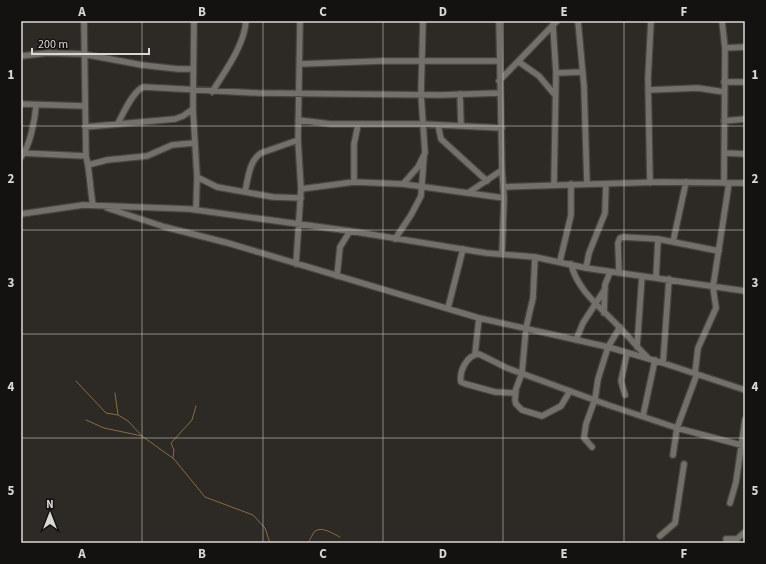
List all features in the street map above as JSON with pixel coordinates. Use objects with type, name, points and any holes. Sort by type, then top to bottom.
[{"type":"street","points":[[84,21],[86,156],[90,195],[93,205]]},
{"type":"street","points":[[194,21],[193,109],[197,177],[196,210]]},
{"type":"street","points":[[212,92],[235,53],[244,32],[246,21]]},
{"type":"street","points":[[296,264],[301,189],[298,140],[300,21]]},
{"type":"street","points":[[395,239],[411,215],[421,196],[425,153],[421,94],[423,21]]},
{"type":"street","points":[[499,21],[499,81],[504,198],[502,254]]},
{"type":"street","points":[[578,21],[587,184]]},
{"type":"street","points":[[650,183],[650,120],[648,90],[651,21]]},
{"type":"street","points":[[673,455],[677,428],[696,373],[698,348],[716,308],[713,287],[727,183],[724,121],[725,48],[722,21]]},
{"type":"street","points":[[499,81],[555,23]]},
{"type":"street","points":[[554,185],[556,73],[555,23]]},
{"type":"street","points":[[725,48],[745,47]]},
{"type":"street","points":[[21,56],[48,53],[84,54],[142,65],[193,69]]},
{"type":"street","points":[[300,64],[382,61],[500,61]]},
{"type":"street","points":[[519,62],[539,76],[555,95]]},
{"type":"street","points":[[556,73],[582,72]]},
{"type":"street","points":[[724,82],[745,82]]},
{"type":"street","points":[[118,124],[135,93],[140,88],[152,87],[212,92],[421,94],[500,93]]},
{"type":"street","points":[[648,90],[698,88],[724,92]]},
{"type":"street","points":[[460,94],[461,126]]},
{"type":"street","points":[[21,104],[36,106],[85,106]]},
{"type":"street","points":[[36,106],[32,127],[22,154],[86,156]]},
{"type":"street","points":[[85,127],[175,119],[186,115],[193,109]]},
{"type":"street","points":[[298,120],[358,125],[422,124],[502,128]]},
{"type":"street","points":[[724,121],[745,120]]},
{"type":"street","points":[[354,182],[354,144],[358,125]]},
{"type":"street","points":[[438,125],[442,139],[487,181]]},
{"type":"street","points":[[245,192],[253,161],[256,156],[298,140]]},
{"type":"street","points":[[88,164],[107,160],[147,156],[172,145],[194,143]]},
{"type":"street","points":[[403,184],[418,167],[425,153]]},
{"type":"street","points":[[725,153],[745,154]]},
{"type":"street","points":[[468,193],[502,170]]},
{"type":"street","points":[[197,177],[217,188],[273,197],[300,198]]},
{"type":"street","points":[[301,189],[354,182],[403,184],[504,198]]},
{"type":"street","points":[[673,242],[686,182]]},
{"type":"street","points":[[503,187],[686,182],[745,183]]},
{"type":"street","points":[[560,261],[571,215],[571,184]]},
{"type":"street","points":[[586,268],[589,253],[605,213],[606,184]]},
{"type":"street","points":[[83,205],[90,195]]},
{"type":"street","points":[[21,214],[83,205],[196,210],[350,231],[463,249],[535,257],[610,272],[669,279],[745,291]]},
{"type":"street","points":[[101,206],[165,227],[228,243],[479,318],[608,347],[696,373],[745,390]]},
{"type":"street","points":[[21,208],[30,212]]},
{"type":"street","points":[[337,276],[340,247],[350,231]]},
{"type":"street","points":[[619,273],[618,243],[620,238],[632,236],[658,239],[719,251]]},
{"type":"street","points":[[656,278],[658,239]]},
{"type":"street","points":[[448,308],[463,249]]},
{"type":"street","points":[[535,257],[535,285],[526,328],[522,373],[515,393],[516,404],[522,410],[542,416],[560,406],[570,391]]},
{"type":"street","points":[[571,264],[576,278],[595,304],[620,327],[637,347],[652,360]]},
{"type":"street","points":[[604,313],[605,289],[610,272]]},
{"type":"street","points":[[637,347],[642,276]]},
{"type":"street","points":[[663,363],[669,279]]},
{"type":"street","points":[[576,340],[595,304],[605,289]]},
{"type":"street","points":[[479,318],[475,354],[466,363],[461,372],[461,382],[495,392],[515,393]]},
{"type":"street","points":[[592,447],[584,438],[585,428],[595,399],[598,379],[608,347],[620,327]]},
{"type":"street","points":[[625,395],[620,381],[627,353]]},
{"type":"street","points":[[475,354],[482,355],[507,368],[677,428],[743,446]]},
{"type":"street","points":[[643,416],[652,360]]},
{"type":"street","points":[[730,503],[743,446],[745,420]]},
{"type":"street","points":[[660,536],[675,523],[684,464]]},
{"type":"street","points":[[726,539],[736,539],[745,532]]},
{"type":"waterway","points":[[76,381],[106,413],[118,415],[128,421],[142,436]]},
{"type":"waterway","points":[[115,393],[118,415]]},
{"type":"waterway","points":[[173,458],[174,450],[171,443],[192,420],[196,406]]},
{"type":"waterway","points":[[86,420],[104,428],[142,436],[174,459],[205,497],[253,515],[265,528],[270,543]]},
{"type":"waterway","points":[[308,543],[314,532],[321,529],[340,537]]}]
